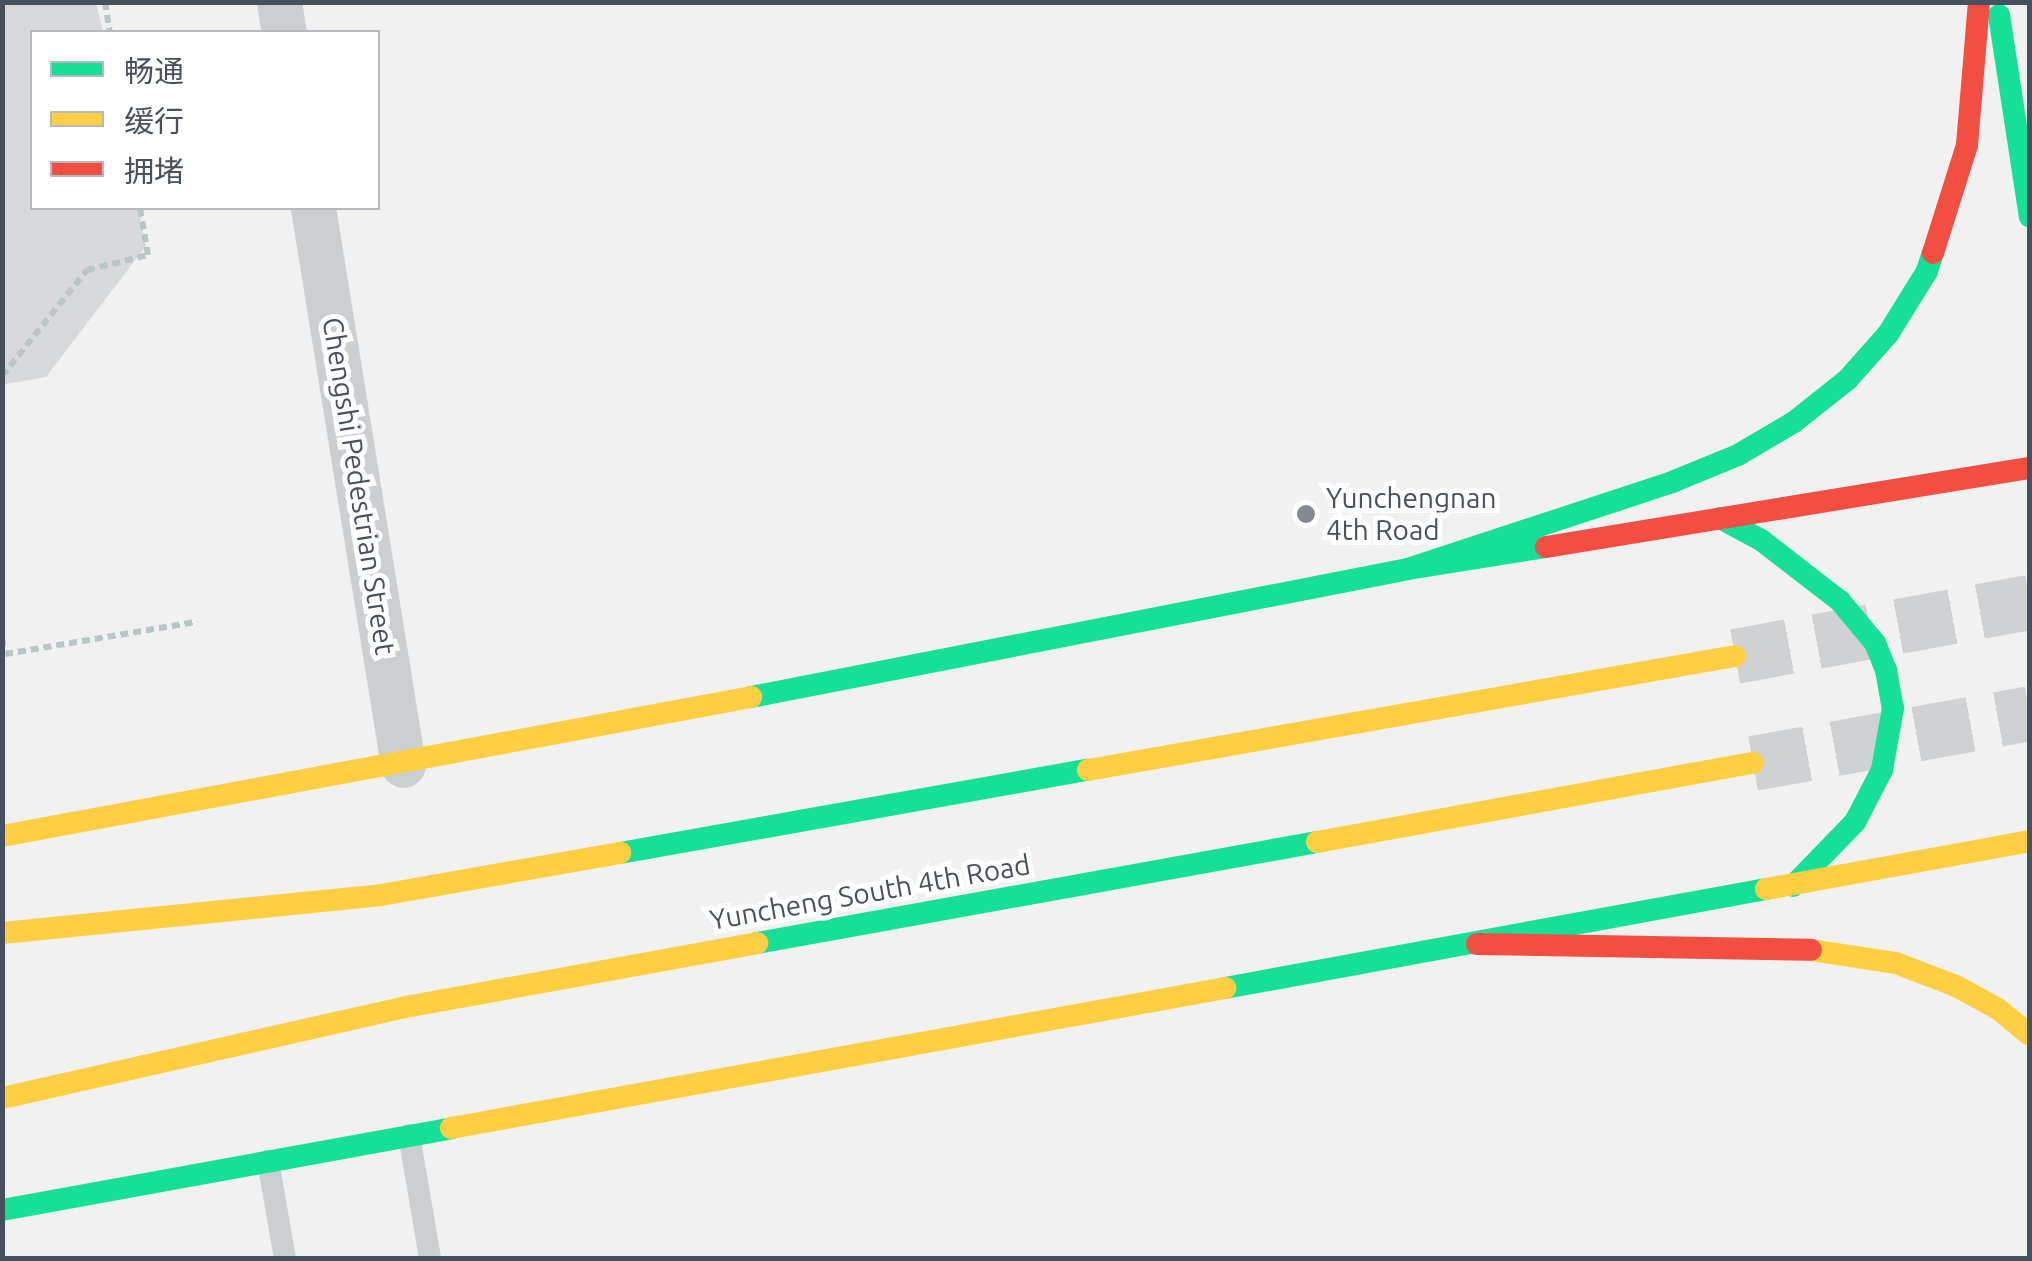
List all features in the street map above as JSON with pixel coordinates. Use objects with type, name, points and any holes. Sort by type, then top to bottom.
[{"type":"street","points":[[279,2],[284,30]]},
{"type":"street","points":[[1408,570],[1672,482],[1738,455],[1794,422],[1848,379],[1888,334],[1927,270],[1967,145],[1979,2]]},
{"type":"street","points":[[1997,2],[2030,217]]},
{"type":"street","name":"Chengshi Pedestrian Street","points":[[313,210],[404,764]]},
{"type":"street","points":[[2,836],[404,764],[1408,570],[2030,468]]},
{"type":"street","points":[[1720,518],[1761,540],[1840,601],[1876,644],[1886,670],[1893,708],[1882,770],[1855,822],[1793,886]]},
{"type":"street","points":[[2,933],[381,895],[1735,656]]},
{"type":"street","name":"Yuncheng South 4th Road","points":[[2,1098],[411,1006],[1753,763]]},
{"type":"street","points":[[2,1210],[2030,841]]},
{"type":"street","points":[[1477,944],[1816,950],[1896,963],[1956,986],[1998,1009],[2030,1035]]},
{"type":"lane","points":[[409,1135],[430,1258]]},
{"type":"lane","points":[[268,1161],[285,1258]]},
{"type":"path","points":[[105,2],[110,30]]},
{"type":"path","points":[[2,376],[87,270],[148,256],[140,210]]},
{"type":"path","points":[[2,638],[5,654],[197,622]]},
{"type":"building","points":[[2,2],[96,2],[103,30],[30,30],[30,210],[138,210],[146,246],[46,377],[2,385]]},
{"type":"tunnel","points":[[1735,656],[2030,602]]},
{"type":"tunnel","points":[[1753,763],[2030,713]]},
{"type":"traffic: fast","points":[[1999,15],[2030,217]]},
{"type":"traffic: fast","points":[[1408,569],[1672,482],[1738,455],[1794,422],[1848,379],[1888,334],[1927,271],[1933,253]]},
{"type":"traffic: fast","points":[[1720,518],[1761,540],[1840,601],[1875,643],[1886,670],[1893,708],[1882,770],[1855,822],[1793,886]]},
{"type":"traffic: fast","points":[[751,697],[1408,569],[1546,547]]},
{"type":"traffic: fast","points":[[620,853],[1088,770]]},
{"type":"traffic: fast","points":[[757,943],[1317,842]]},
{"type":"traffic: fast","points":[[1225,988],[1766,889]]},
{"type":"traffic: fast","points":[[2,1210],[451,1128]]},
{"type":"traffic: slow","points":[[1088,770],[1735,656]]},
{"type":"traffic: slow","points":[[2,836],[751,697]]},
{"type":"traffic: slow","points":[[1317,842],[1753,763]]},
{"type":"traffic: slow","points":[[1766,889],[2030,841]]},
{"type":"traffic: slow","points":[[2,933],[381,895],[620,853]]},
{"type":"traffic: slow","points":[[2,1098],[411,1006],[757,943]]},
{"type":"traffic: slow","points":[[1811,950],[1896,963],[1956,986],[1998,1009],[2030,1035]]},
{"type":"traffic: slow","points":[[451,1128],[1225,988]]},
{"type":"traffic: jam","points":[[1933,253],[1967,145],[1979,2]]},
{"type":"traffic: jam","points":[[1546,547],[2030,468]]},
{"type":"traffic: jam","points":[[1477,944],[1811,950]]},
{"type":"place","name":"Yunchengnan 4th Road","points":[[1306,514]]}]
